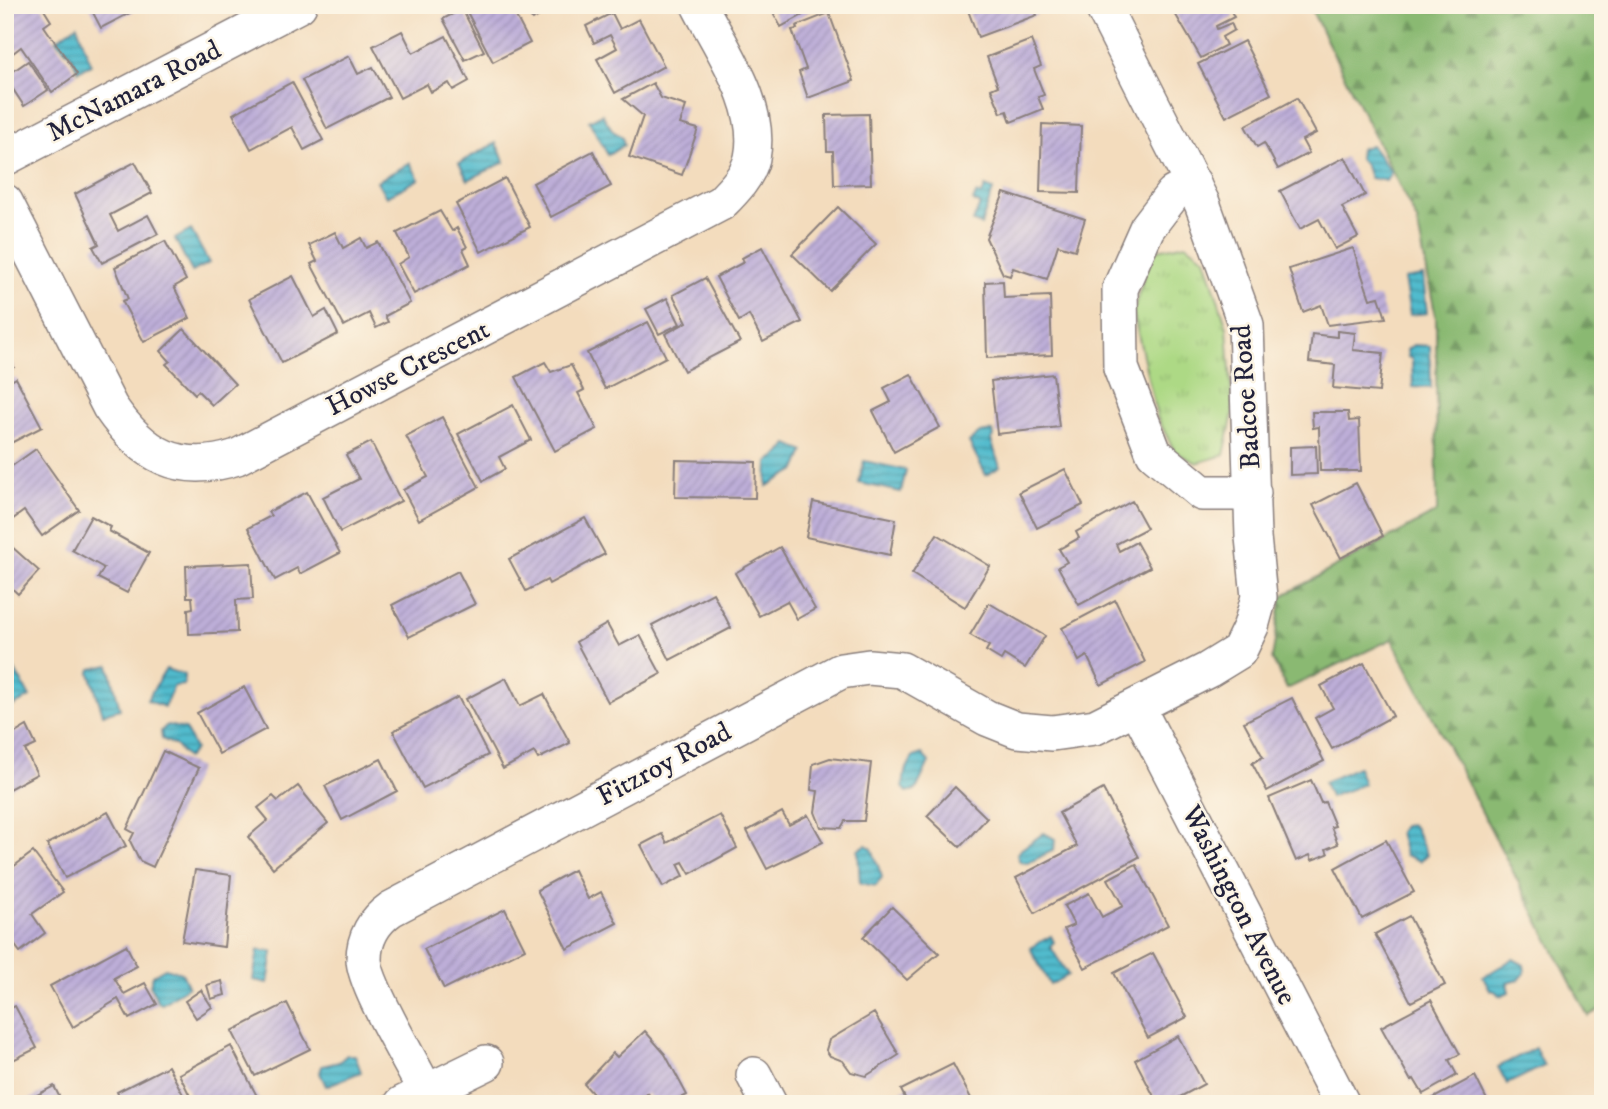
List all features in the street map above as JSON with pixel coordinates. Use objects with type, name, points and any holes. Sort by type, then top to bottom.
[{"type":"street","name":"McNamara Road","points":[[5,158],[299,5]]},
{"type":"street","name":"Howse Crescent","points":[[5,202],[110,407],[127,432],[142,446],[162,456],[198,465],[215,464],[237,457],[721,203],[737,187],[751,159],[753,128],[744,94],[699,5]]},
{"type":"street","name":"Badcoe Road","points":[[1101,5],[1193,183],[1246,325],[1259,597],[1239,652]]},
{"type":"street","name":"Badcoe Road","points":[[1193,183],[1173,194],[1147,228],[1120,289],[1121,368],[1154,453],[1202,493],[1253,493]]},
{"type":"street","name":"Fitzroy Road","points":[[414,1098],[363,962],[371,929],[391,909],[841,671],[869,667],[902,670],[987,718],[1017,730],[1052,733],[1096,727],[1239,652]]},
{"type":"street","name":"Washington Avenue","points":[[1137,707],[1342,1104]]},
{"type":"street","points":[[414,1098],[486,1063]]},
{"type":"green space","points":[[1309,5],[1603,5],[1603,1008],[1588,1016],[1392,639],[1287,689],[1272,659],[1282,596],[1437,512],[1436,318],[1417,221]]},
{"type":"green space","points":[[1186,244],[1205,258],[1227,328],[1233,413],[1224,455],[1197,463],[1175,452],[1157,417],[1133,312],[1152,251]]},
{"type":"water","points":[[77,25],[91,65],[78,71],[71,55],[56,40]]},
{"type":"water","points":[[602,114],[613,131],[622,137],[624,145],[608,155],[589,121]]},
{"type":"water","points":[[496,143],[505,162],[468,180],[459,163]]},
{"type":"water","points":[[1371,145],[1391,172],[1386,181],[1370,178],[1366,166],[1359,158],[1360,149]]},
{"type":"water","points":[[410,163],[419,179],[386,197],[377,181]]},
{"type":"water","points":[[985,187],[993,190],[981,225],[973,222],[980,204],[973,201],[976,194],[982,195]]},
{"type":"water","points":[[191,230],[209,263],[192,272],[175,239]]},
{"type":"water","points":[[1423,276],[1427,313],[1410,315],[1404,279]]},
{"type":"water","points":[[1413,345],[1430,346],[1431,388],[1413,387],[1412,359],[1408,357],[1407,350]]},
{"type":"water","points":[[993,431],[991,440],[1000,467],[986,475],[969,442],[980,433]]},
{"type":"water","points":[[788,444],[804,451],[796,470],[767,486],[768,462]]},
{"type":"water","points":[[864,461],[906,470],[901,492],[859,483]]},
{"type":"water","points":[[10,661],[30,697],[13,706],[5,691],[5,664]]},
{"type":"water","points":[[109,665],[120,709],[103,714],[90,673],[91,669]]},
{"type":"water","points":[[166,669],[184,675],[184,685],[174,686],[164,707],[147,700]]},
{"type":"water","points":[[167,725],[185,729],[195,749],[187,758],[175,745],[162,739],[161,731]]},
{"type":"water","points":[[922,754],[929,762],[916,790],[907,792],[903,787],[905,772],[913,757]]},
{"type":"water","points":[[1358,767],[1364,784],[1330,797],[1324,782]]},
{"type":"water","points":[[1410,824],[1427,854],[1420,861],[1405,855],[1399,832],[1403,826]]},
{"type":"water","points":[[1044,833],[1055,839],[1054,850],[1028,863],[1020,862],[1017,854],[1019,851]]},
{"type":"water","points":[[866,845],[872,849],[882,877],[876,886],[860,883],[858,850]]},
{"type":"water","points":[[1051,936],[1054,942],[1050,946],[1068,975],[1050,985],[1030,948]]},
{"type":"water","points":[[258,950],[273,952],[268,983],[253,980]]},
{"type":"water","points":[[1513,959],[1524,965],[1525,973],[1519,980],[1507,983],[1509,992],[1500,996],[1490,990],[1483,977]]},
{"type":"water","points":[[165,968],[182,973],[188,986],[162,1004],[158,1002],[150,985],[153,975]]},
{"type":"water","points":[[1535,1048],[1544,1066],[1507,1084],[1498,1067]]},
{"type":"water","points":[[347,1055],[355,1055],[361,1072],[326,1086],[320,1073],[322,1066],[339,1062]]},
{"type":"building","points":[[41,5],[51,21],[44,26],[77,74],[52,92],[21,47],[13,53],[5,42],[5,6]]},
{"type":"building","points":[[89,5],[145,5],[101,28]]},
{"type":"building","points":[[470,5],[510,5],[530,43],[493,62],[465,8]]},
{"type":"building","points":[[524,5],[541,5],[545,13],[532,20]]},
{"type":"building","points":[[769,5],[821,5],[781,27]]},
{"type":"building","points":[[966,5],[1033,5],[1037,15],[978,37]]},
{"type":"building","points":[[1170,5],[1228,5],[1234,17],[1216,26],[1217,29],[1231,23],[1234,30],[1222,37],[1226,45],[1201,58]]},
{"type":"building","points":[[462,9],[484,51],[465,60],[443,19]]},
{"type":"building","points":[[612,13],[620,29],[639,19],[664,66],[615,93],[597,59],[617,48],[610,35],[594,43],[586,26]]},
{"type":"building","points":[[829,13],[854,81],[808,98],[799,72],[806,69],[792,30]]},
{"type":"building","points":[[402,31],[413,53],[446,36],[469,81],[453,90],[449,83],[431,92],[427,84],[400,98],[373,46]]},
{"type":"building","points":[[1031,40],[1041,66],[1034,69],[1044,95],[1038,97],[1043,109],[1011,122],[1007,111],[1001,113],[991,89],[998,86],[987,57]]},
{"type":"building","points":[[1244,41],[1271,94],[1226,117],[1198,64]]},
{"type":"building","points":[[349,56],[358,74],[373,67],[389,97],[327,129],[302,80]]},
{"type":"building","points":[[28,61],[48,90],[24,106],[5,77]]},
{"type":"building","points":[[292,82],[323,140],[304,150],[292,127],[251,149],[233,114]]},
{"type":"building","points":[[653,83],[661,98],[686,106],[680,124],[698,129],[682,175],[629,157],[643,116],[623,99]]},
{"type":"building","points":[[1297,98],[1316,133],[1302,140],[1309,153],[1278,169],[1264,143],[1257,147],[1245,126]]},
{"type":"building","points":[[869,114],[871,184],[834,185],[833,151],[827,151],[826,115]]},
{"type":"building","points":[[1042,124],[1081,126],[1079,193],[1040,192]]},
{"type":"building","points":[[593,151],[611,186],[551,217],[533,183]]},
{"type":"building","points":[[1345,157],[1365,195],[1342,207],[1358,237],[1335,249],[1319,219],[1300,229],[1280,191]]},
{"type":"building","points":[[135,162],[152,193],[110,215],[118,231],[148,215],[158,234],[102,263],[93,247],[99,244],[75,194]]},
{"type":"building","points":[[505,178],[530,227],[481,252],[456,204]]},
{"type":"building","points":[[1004,193],[1085,219],[1075,250],[1058,245],[1047,279],[1013,268],[1010,276],[1003,274],[986,238]]},
{"type":"building","points":[[838,207],[876,244],[830,291],[792,254]]},
{"type":"building","points":[[440,211],[452,231],[457,228],[467,247],[463,249],[470,264],[414,294],[398,264],[409,257],[397,233]]},
{"type":"building","points":[[335,232],[343,248],[361,238],[366,248],[378,242],[410,303],[385,316],[388,322],[376,328],[369,313],[344,326],[311,264],[317,261],[309,245]]},
{"type":"building","points":[[165,241],[186,280],[174,287],[190,318],[144,342],[122,301],[128,299],[115,267]]},
{"type":"building","points":[[762,247],[802,322],[763,342],[749,315],[739,321],[716,277],[744,262],[742,258]]},
{"type":"building","points":[[1353,248],[1370,299],[1379,297],[1386,318],[1328,325],[1321,305],[1303,312],[1289,269]]},
{"type":"building","points":[[293,276],[314,317],[326,310],[338,334],[282,363],[249,299]]},
{"type":"building","points":[[705,278],[740,342],[684,371],[665,334],[687,322],[673,295]]},
{"type":"building","points":[[1003,281],[1004,298],[1050,296],[1052,355],[987,358],[985,282]]},
{"type":"building","points":[[667,298],[680,324],[659,334],[646,309]]},
{"type":"building","points":[[648,322],[666,357],[605,389],[587,353]]},
{"type":"building","points":[[184,329],[235,384],[212,405],[198,391],[195,394],[166,364],[170,361],[161,351]]},
{"type":"building","points":[[1337,331],[1355,333],[1353,350],[1383,353],[1379,392],[1333,388],[1335,365],[1309,362],[1312,334],[1337,337]]},
{"type":"building","points":[[5,351],[14,367],[5,371]]},
{"type":"building","points":[[545,362],[551,372],[571,365],[584,390],[578,393],[597,429],[555,451],[516,377]]},
{"type":"building","points":[[911,374],[940,427],[894,452],[873,411],[891,402],[884,388]]},
{"type":"building","points":[[1053,374],[1059,427],[997,434],[991,381]]},
{"type":"building","points":[[16,378],[42,427],[5,446],[5,384]]},
{"type":"building","points":[[513,405],[531,440],[499,457],[505,469],[483,481],[458,434]]},
{"type":"building","points":[[1312,412],[1348,412],[1349,421],[1359,420],[1361,471],[1320,471],[1319,427],[1313,428]]},
{"type":"building","points":[[442,417],[479,487],[419,520],[403,490],[428,477],[406,436]]},
{"type":"building","points":[[371,442],[401,501],[340,532],[323,497],[359,479],[346,455]]},
{"type":"building","points":[[1316,446],[1317,474],[1290,475],[1290,447]]},
{"type":"building","points":[[36,449],[79,510],[42,536],[24,511],[9,522],[5,516],[5,471]]},
{"type":"building","points":[[676,460],[756,462],[755,498],[675,497]]},
{"type":"building","points":[[1065,469],[1083,505],[1037,528],[1019,492]]},
{"type":"building","points":[[1356,483],[1383,536],[1341,558],[1313,505]]},
{"type":"building","points":[[307,492],[340,553],[300,574],[297,568],[275,580],[248,528],[271,516],[268,512]]},
{"type":"building","points":[[1132,501],[1147,528],[1116,544],[1119,551],[1136,542],[1150,567],[1079,605],[1058,567],[1067,562],[1059,549],[1079,538],[1076,532]]},
{"type":"building","points":[[813,502],[896,519],[890,555],[806,537]]},
{"type":"building","points":[[91,516],[111,527],[109,531],[149,553],[127,593],[98,578],[104,568],[72,550]]},
{"type":"building","points":[[585,518],[605,554],[549,584],[547,580],[526,591],[509,559]]},
{"type":"building","points":[[937,534],[990,566],[965,607],[912,574]]},
{"type":"building","points":[[11,546],[39,571],[18,594],[5,582],[5,553]]},
{"type":"building","points":[[780,547],[815,609],[797,619],[787,601],[759,616],[735,573]]},
{"type":"building","points":[[251,563],[253,599],[236,600],[237,632],[189,634],[188,609],[193,608],[192,597],[187,597],[186,566]]},
{"type":"building","points":[[458,571],[475,604],[409,637],[392,605]]},
{"type":"building","points":[[713,593],[731,628],[670,660],[652,625]]},
{"type":"building","points":[[1115,600],[1145,662],[1101,685],[1087,656],[1079,661],[1062,628]]},
{"type":"building","points":[[989,603],[1045,636],[1025,668],[1004,655],[1001,660],[986,651],[989,646],[970,635]]},
{"type":"building","points":[[607,624],[619,646],[640,635],[661,674],[608,702],[576,642]]},
{"type":"building","points":[[1364,663],[1393,716],[1332,749],[1315,718],[1333,708],[1321,686]]},
{"type":"building","points":[[506,678],[520,706],[544,694],[570,743],[538,759],[534,752],[503,769],[466,699]]},
{"type":"building","points":[[244,687],[266,729],[219,754],[197,713]]},
{"type":"building","points":[[458,697],[488,755],[423,788],[393,731]]},
{"type":"building","points":[[1292,698],[1324,761],[1267,791],[1252,763],[1263,757],[1244,722]]},
{"type":"building","points":[[9,722],[15,733],[27,726],[36,745],[25,750],[37,774],[5,791],[5,724]]},
{"type":"building","points":[[163,751],[199,768],[153,867],[140,861],[130,841],[134,833],[127,829]]},
{"type":"building","points":[[830,758],[871,763],[864,821],[845,821],[841,828],[821,827],[815,812],[818,791],[811,790],[813,764]]},
{"type":"building","points":[[381,759],[397,791],[342,820],[325,786]]},
{"type":"building","points":[[1311,780],[1321,803],[1325,802],[1335,826],[1331,827],[1338,844],[1326,849],[1328,854],[1312,860],[1310,855],[1296,861],[1269,798]]},
{"type":"building","points":[[298,786],[328,823],[273,868],[248,837],[268,820],[258,808],[273,796],[278,801]]},
{"type":"building","points":[[955,787],[987,818],[960,847],[927,816]]},
{"type":"building","points":[[1103,789],[1139,857],[1035,913],[1016,878],[1077,846],[1059,813]]},
{"type":"building","points":[[108,812],[126,846],[65,878],[47,844]]},
{"type":"building","points":[[782,812],[789,825],[808,815],[823,842],[767,869],[747,831]]},
{"type":"building","points":[[720,815],[737,848],[690,874],[683,862],[678,864],[684,876],[663,887],[641,845],[662,834],[667,843]]},
{"type":"building","points":[[1386,840],[1414,892],[1362,919],[1335,868]]},
{"type":"building","points":[[33,852],[63,892],[32,914],[45,933],[20,952],[5,932],[5,873]]},
{"type":"building","points":[[1136,864],[1168,925],[1085,968],[1064,929],[1074,925],[1064,906],[1089,893],[1102,917],[1123,906],[1108,879]]},
{"type":"building","points":[[195,870],[231,875],[224,947],[182,941]]},
{"type":"building","points":[[574,870],[588,899],[601,892],[617,923],[567,949],[537,890]]},
{"type":"building","points":[[892,907],[939,953],[907,980],[863,937]]},
{"type":"building","points":[[505,909],[525,949],[444,989],[424,949]]},
{"type":"building","points":[[1409,916],[1445,985],[1411,1002],[1375,934]]},
{"type":"building","points":[[126,945],[137,966],[114,978],[124,994],[145,983],[157,1004],[129,1019],[118,999],[73,1027],[50,986]]},
{"type":"building","points":[[1153,953],[1187,1017],[1148,1038],[1114,973]]},
{"type":"building","points":[[222,981],[225,995],[211,999],[207,985]]},
{"type":"building","points":[[201,990],[212,1007],[196,1018],[185,1001]]},
{"type":"building","points":[[1431,1000],[1460,1054],[1449,1060],[1457,1075],[1423,1094],[1414,1079],[1411,1081],[1381,1027]]},
{"type":"building","points":[[287,1003],[310,1049],[255,1076],[232,1031]]},
{"type":"building","points":[[15,1006],[37,1048],[5,1064],[5,1011]]},
{"type":"building","points":[[874,1013],[899,1055],[866,1076],[851,1072],[843,1061],[830,1056],[826,1050],[829,1040]]},
{"type":"building","points":[[645,1031],[665,1054],[687,1095],[670,1104],[653,1104],[648,1093],[636,1104],[602,1104],[584,1084],[613,1053],[617,1057]]},
{"type":"building","points":[[1178,1036],[1204,1084],[1167,1104],[1158,1104],[1135,1060]]},
{"type":"building","points":[[231,1046],[259,1100],[252,1104],[194,1104],[179,1074]]},
{"type":"building","points":[[953,1064],[974,1104],[908,1104],[901,1090]]},
{"type":"building","points":[[168,1066],[188,1104],[123,1104],[117,1092]]},
{"type":"building","points":[[1475,1076],[1489,1104],[1432,1104],[1430,1100]]},
{"type":"building","points":[[54,1086],[63,1104],[20,1104]]}]
